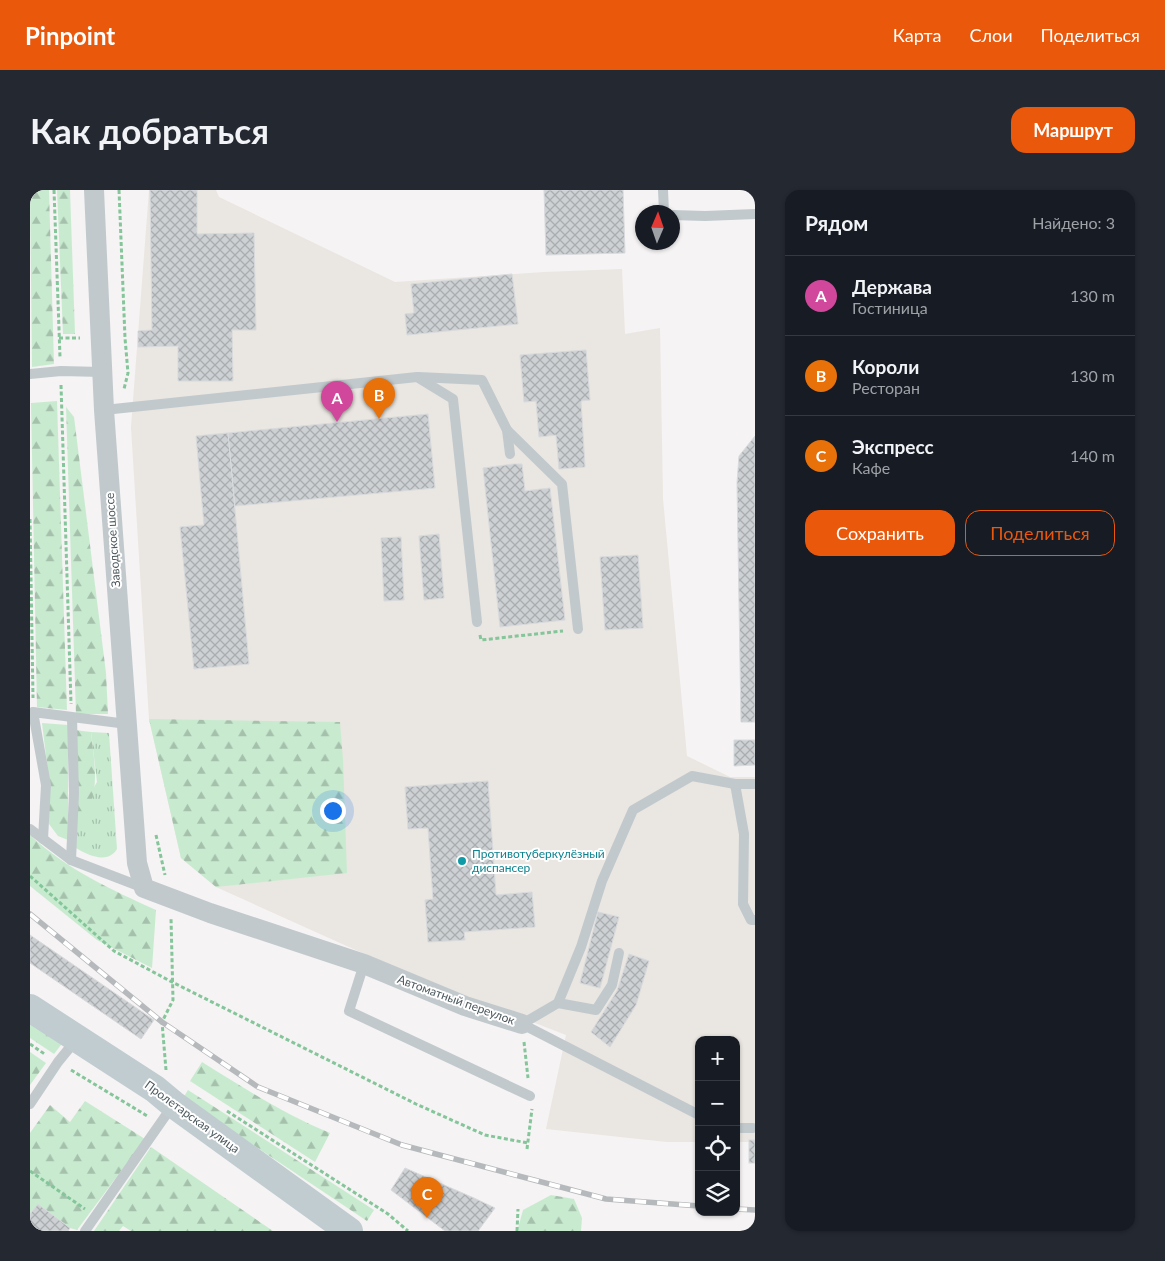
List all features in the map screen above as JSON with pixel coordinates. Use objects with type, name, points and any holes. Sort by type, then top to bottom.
[{"type":"main road","name":"Пролетарская улица","points":[[30,1008],[155,1089],[349,1231]]},
{"type":"street","name":"Заводское шоссе","points":[[94,190],[104,410],[137,863],[144,888]]},
{"type":"street","name":"Автоматный переулок","points":[[144,888],[210,913],[364,964],[465,1006],[522,1024]]},
{"type":"lane","points":[[663,190],[664,205]]},
{"type":"lane","points":[[680,215],[755,214]]},
{"type":"lane","points":[[30,374],[60,371],[102,372]]},
{"type":"lane","points":[[104,410],[417,377],[482,380],[508,430],[562,484],[578,629]]},
{"type":"lane","points":[[417,377],[453,399],[478,622]]},
{"type":"lane","points":[[508,430],[510,454]]},
{"type":"lane","points":[[43,839],[46,785],[33,712],[127,724]]},
{"type":"lane","points":[[71,860],[74,793],[72,718]]},
{"type":"lane","points":[[619,953],[612,985],[596,1010],[558,1003],[581,947],[602,881],[633,810],[692,776],[735,784],[755,784]]},
{"type":"lane","points":[[735,784],[744,834],[742,904],[751,920],[755,920]]},
{"type":"lane","points":[[30,830],[71,860],[144,888]]},
{"type":"lane","points":[[364,964],[349,1011],[530,1096]]},
{"type":"lane","name":"Автоматный переулок","points":[[522,1024],[558,1003]]},
{"type":"lane","points":[[522,1024],[695,1112]]},
{"type":"lane","points":[[30,1104],[58,1062],[77,1039]]},
{"type":"lane","points":[[85,1231],[173,1104]]},
{"type":"lane","points":[[740,1128],[753,1128]]},
{"type":"path","points":[[54,190],[72,718]]},
{"type":"path","points":[[59,338],[80,338]]},
{"type":"path","points":[[30,519],[33,712]]},
{"type":"path","points":[[478,622],[481,640],[578,629]]},
{"type":"path","points":[[30,876],[114,951],[416,1104],[485,1136],[528,1143]]},
{"type":"path","points":[[30,1044],[140,1112]]},
{"type":"path","points":[[224,1109],[388,1214],[408,1231]]},
{"type":"path","points":[[30,1171],[96,1216]]},
{"type":"path","points":[[517,1231],[518,1209]]},
{"type":"shaded area","points":[[149,190],[216,190],[219,197],[395,282],[622,269],[625,334],[660,328],[663,499],[687,756],[730,777],[755,777],[755,1142],[740,1142],[740,1036],[695,1036],[695,1142],[667,1142],[546,1129],[566,1035],[409,974],[216,887],[181,858],[149,719],[131,427]]},
{"type":"green space","points":[[30,190],[49,190],[54,364],[32,367]]},
{"type":"green space","points":[[57,190],[70,190],[75,334],[63,334]]},
{"type":"green space","points":[[57,401],[67,710],[37,707],[31,403]]},
{"type":"green space","points":[[66,407],[74,417],[106,673],[108,714],[76,714]]},
{"type":"green space","points":[[149,719],[340,722],[347,873],[216,887],[181,858]]},
{"type":"green space","points":[[42,723],[68,725],[68,840],[58,836],[49,824],[48,772]]},
{"type":"green space","points":[[75,730],[91,732],[94,754],[95,776],[93,797],[84,817],[76,817]]},
{"type":"green space","points":[[91,732],[109,733],[117,849],[113,854],[104,857],[92,856],[76,848],[76,817],[97,782]]},
{"type":"green space","points":[[30,835],[59,858],[90,878],[156,910],[152,968],[97,940],[30,886]]},
{"type":"green space","points":[[30,1018],[64,1041],[54,1054],[30,1038]]},
{"type":"green space","points":[[30,1052],[46,1063],[30,1085]]},
{"type":"green space","points":[[202,1062],[281,1109],[330,1133],[315,1162],[190,1081]]},
{"type":"green space","points":[[188,1090],[374,1210],[367,1221],[183,1098]]},
{"type":"green space","points":[[85,1101],[145,1139],[77,1230],[70,1228],[38,1204],[30,1214],[30,1133],[50,1105],[70,1122]]},
{"type":"green space","points":[[151,1147],[273,1231],[131,1231],[123,1226],[119,1231],[94,1231]]},
{"type":"green space","points":[[551,1195],[574,1199],[582,1218],[581,1231],[519,1231],[518,1228],[523,1210]]},
{"type":"building","points":[[150,190],[197,190],[197,234],[254,233],[256,330],[232,330],[233,381],[178,381],[178,346],[138,347],[138,331],[152,330]]},
{"type":"building","points":[[544,190],[623,190],[625,253],[546,255]]},
{"type":"building","points":[[512,274],[518,324],[407,335],[405,314],[414,313],[411,284]]},
{"type":"building","points":[[586,350],[590,400],[581,401],[585,467],[559,469],[556,435],[539,437],[536,401],[524,402],[520,355]]},
{"type":"building","points":[[428,414],[435,488],[235,506],[228,433]]},
{"type":"building","points":[[228,433],[249,664],[194,669],[180,527],[204,525],[196,436]]},
{"type":"building","points":[[755,436],[755,722],[741,722],[737,483],[739,456]]},
{"type":"building","points":[[522,464],[525,491],[550,488],[565,620],[500,627],[483,468]]},
{"type":"building","points":[[439,534],[444,598],[424,600],[419,536]]},
{"type":"building","points":[[401,537],[404,600],[384,601],[381,538]]},
{"type":"building","points":[[638,555],[643,628],[605,630],[600,557]]},
{"type":"building","points":[[734,740],[755,740],[755,765],[734,766]]},
{"type":"building","name":"Противотуберкулёзный диспансер","points":[[488,781],[496,895],[532,892],[535,927],[464,932],[465,940],[428,942],[425,900],[433,899],[428,828],[408,829],[405,787]]},
{"type":"building","points":[[598,912],[619,917],[600,988],[580,983]]},
{"type":"building","points":[[30,935],[154,1020],[141,1039],[30,963]]},
{"type":"building","points":[[629,954],[649,961],[636,1005],[610,1047],[591,1032],[617,991]]},
{"type":"building","points":[[749,1140],[755,1140],[755,1163],[749,1163]]},
{"type":"building","points":[[405,1168],[495,1208],[478,1231],[445,1231],[391,1190]]},
{"type":"building","points":[[38,1204],[70,1228],[68,1231],[30,1231],[30,1214]]},
{"type":"railway","points":[[30,914],[162,1022],[258,1087],[402,1145],[606,1199],[695,1206]]},
{"type":"railway","points":[[740,1209],[755,1210]]},
{"type":"place","name":"Короли","points":[[379,419]]},
{"type":"place","name":"Держава","points":[[337,422]]},
{"type":"place","name":"Противотуберкулёзный диспансер","points":[[462,861]]},
{"type":"place","name":"Экспресс","points":[[427,1218]]}]
